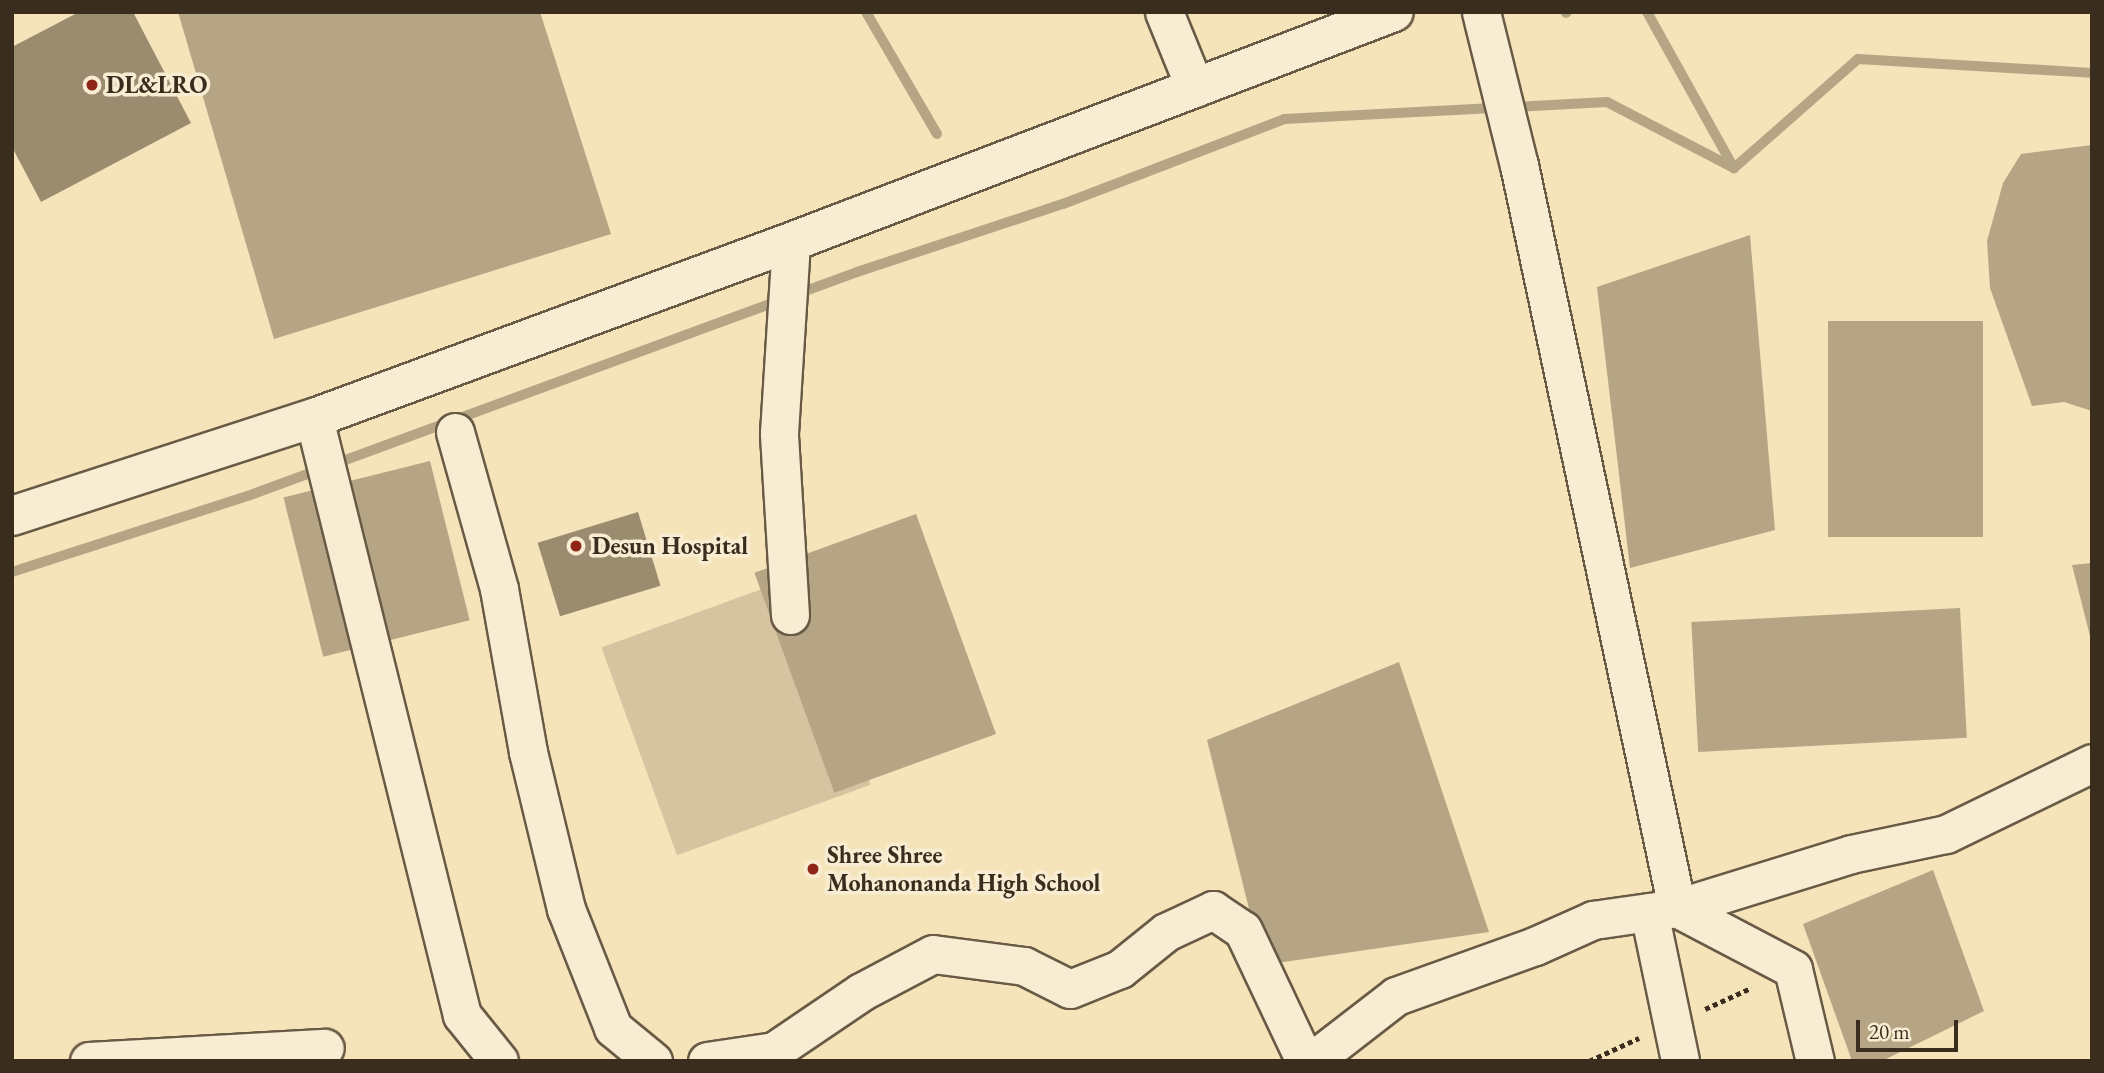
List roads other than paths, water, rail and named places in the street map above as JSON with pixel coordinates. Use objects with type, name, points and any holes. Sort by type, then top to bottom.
[{"type":"main road","points":[[12,516],[314,418],[791,243],[1394,12]]},
{"type":"street","points":[[1164,12],[1195,88]]},
{"type":"street","points":[[1481,12],[1519,165],[1663,910],[1680,1061]]},
{"type":"street","points":[[790,615],[779,433],[791,243]]},
{"type":"street","points":[[314,418],[462,1015],[499,1061]]},
{"type":"street","points":[[456,432],[499,589],[528,752],[566,909],[613,1028],[651,1059],[696,1061]]},
{"type":"street","points":[[1312,1061],[1396,996],[1535,946],[1593,920],[1663,910],[1851,855],[1946,834],[2092,763]]},
{"type":"street","points":[[707,1061],[775,1051],[861,992],[933,954],[1024,966],[1070,989],[1120,969],[1166,932],[1213,910],[1243,930],[1305,1061]]},
{"type":"street","points":[[1663,910],[1793,969],[1815,1061]]},
{"type":"street","points":[[89,1061],[325,1048]]},
{"type":"waterway","points":[[866,12],[937,134]]},
{"type":"waterway","points":[[1647,12],[1734,168]]},
{"type":"waterway","points":[[12,572],[253,494],[857,272],[1063,204],[1284,119],[1607,102],[1734,168],[1858,59],[2092,73]]},
{"type":"place","name":"DL&LRO","points":[[92,85]]},
{"type":"place","name":"Desun Hospital","points":[[576,546]]},
{"type":"place","name":"Shree Shree Mohanonanda High School","points":[[813,869]]}]
